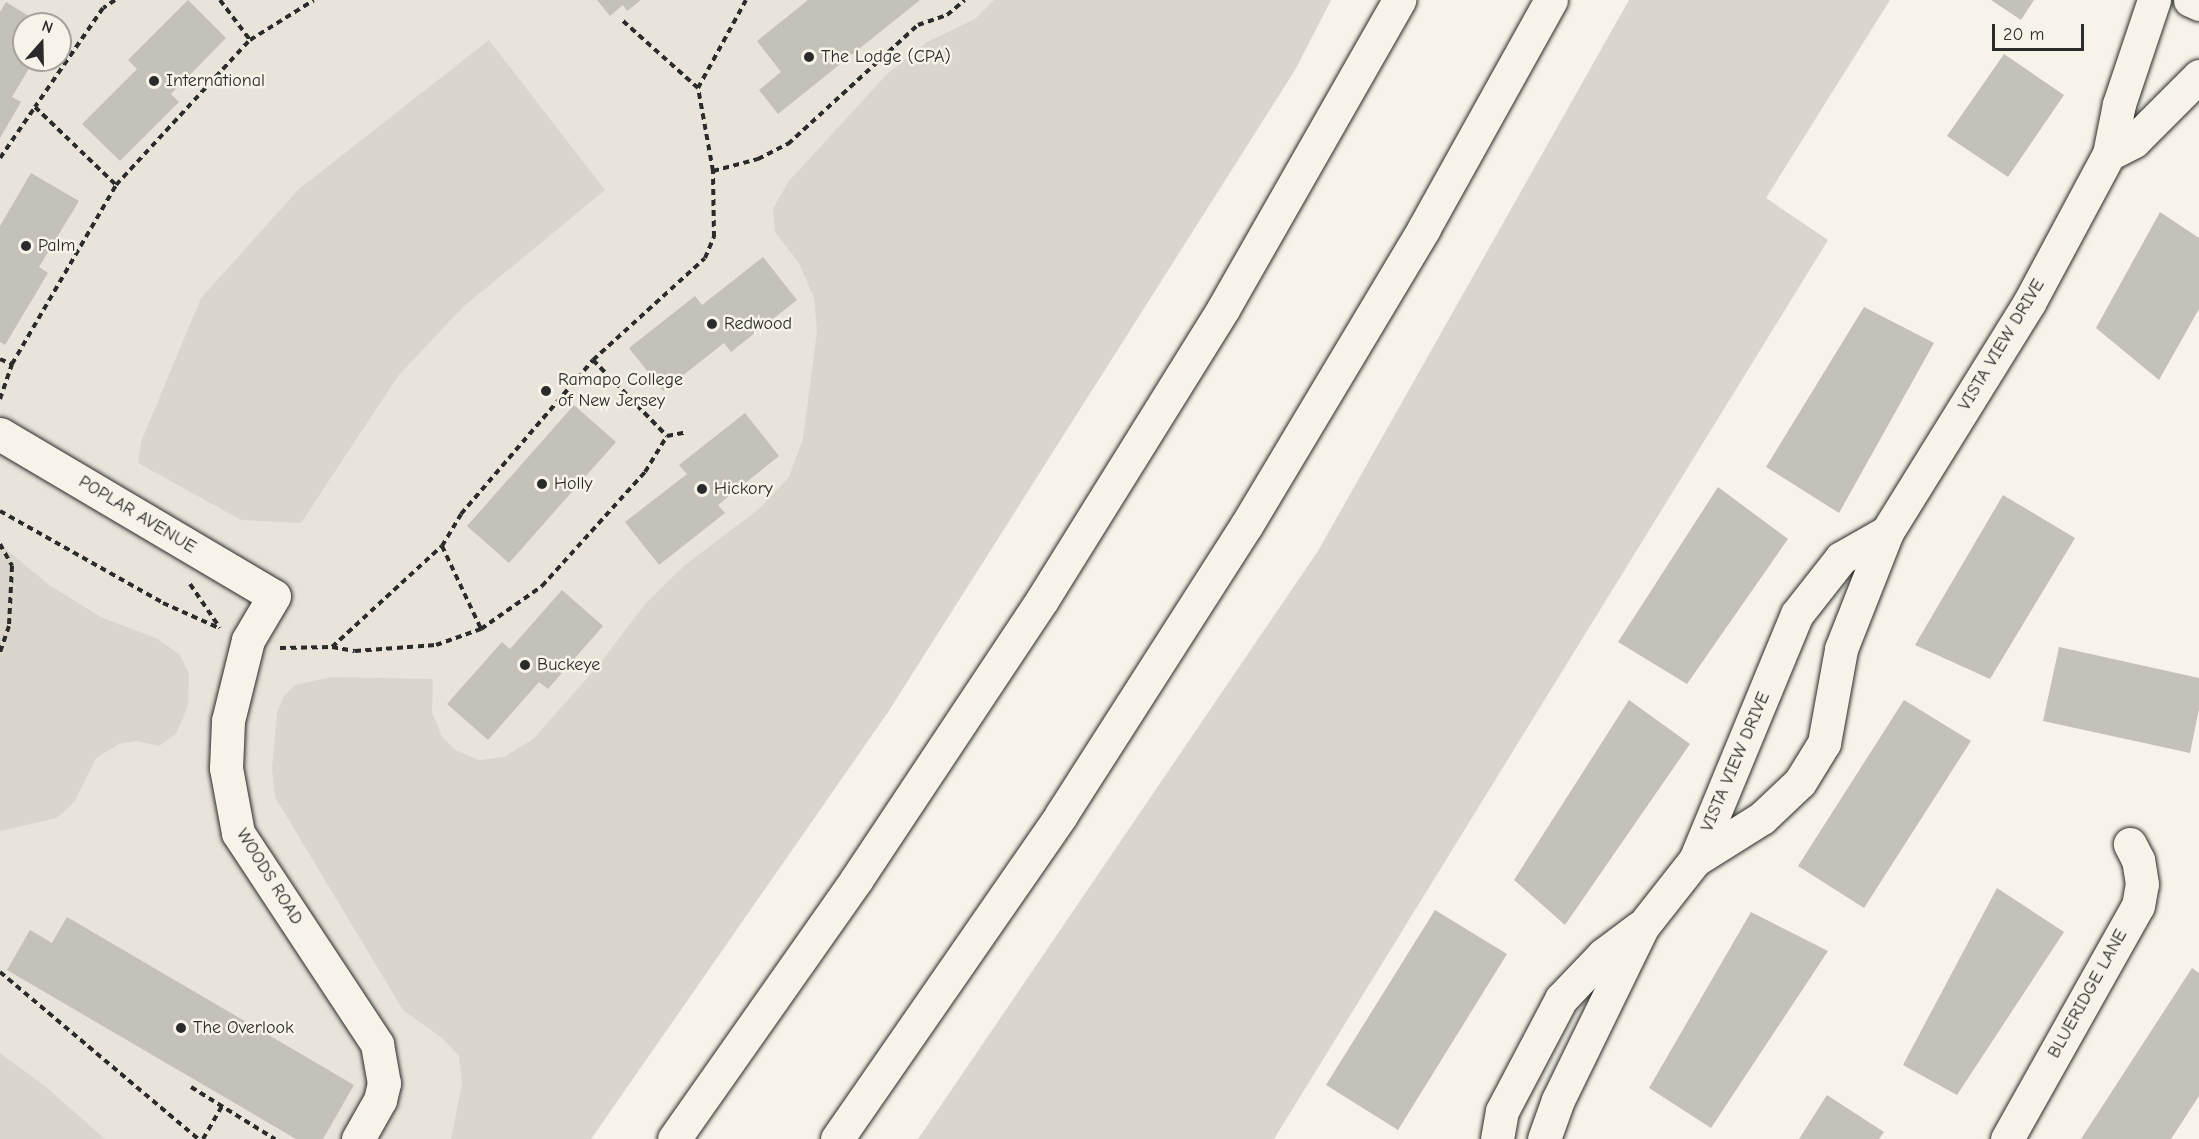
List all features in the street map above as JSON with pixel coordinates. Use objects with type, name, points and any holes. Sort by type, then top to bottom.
[{"type":"main road","points":[[674,1139],[863,870],[1042,600],[1223,309],[1399,0]]},
{"type":"main road","points":[[837,1139],[1060,815],[1240,535],[1424,228],[1551,0]]},
{"type":"main road","name":"VISTA VIEW DRIVE","points":[[1695,860],[1762,818],[1800,782],[1824,743],[1841,649],[1887,532],[2029,303],[2109,154],[2116,115],[2154,0]]},
{"type":"main road","points":[[2190,0],[2199,4]]},
{"type":"main road","points":[[2109,154],[2134,141],[2199,76]]},
{"type":"main road","name":"POPLAR AVENUE","points":[[0,434],[274,596]]},
{"type":"main road","name":"VISTA VIEW DRIVE","points":[[1544,1139],[1558,1100],[1643,926],[1695,860],[1797,614],[1841,558],[1887,532]]},
{"type":"main road","name":"WOODS ROAD","points":[[274,596],[248,640],[228,722],[226,756],[238,833],[377,1044],[384,1083],[380,1100],[358,1139]]},
{"type":"main road","name":"BLUERIDGE LANE","points":[[2007,1139],[2138,906],[2142,884],[2139,860],[2130,844]]},
{"type":"main road","name":"VISTA VIEW DRIVE","points":[[1497,1139],[1502,1111],[1560,999],[1603,955],[1643,926]]},
{"type":"path","points":[[0,158],[103,8],[115,0]]},
{"type":"path","points":[[220,0],[250,40]]},
{"type":"path","points":[[0,399],[12,364],[116,185],[250,40],[314,0]]},
{"type":"path","points":[[332,647],[442,546],[461,514],[593,360],[705,258],[714,237],[713,171],[699,88],[746,0]]},
{"type":"path","points":[[713,171],[758,159],[788,144],[918,25],[946,15],[965,0]]},
{"type":"path","points":[[623,21],[699,88]]},
{"type":"path","points":[[35,107],[116,185]]},
{"type":"path","points":[[0,359],[12,364]]},
{"type":"path","points":[[593,360],[667,436]]},
{"type":"path","points":[[0,511],[163,603],[272,648],[332,647],[355,651],[436,645],[481,628],[542,586],[645,472],[667,436],[687,432]]},
{"type":"path","points":[[0,544],[12,566],[9,626],[0,652]]},
{"type":"path","points":[[442,546],[481,628]]},
{"type":"path","points":[[0,972],[198,1139]]},
{"type":"path","points":[[191,1087],[275,1139]]},
{"type":"path","points":[[203,1139],[222,1106]]},
{"type":"shaded area","name":"Ramapo College of New Jersey","points":[[0,0],[1331,0],[1295,70],[888,712],[591,1139],[0,1139]]},
{"type":"shaded area","points":[[994,0],[1331,0],[1295,70],[888,712],[591,1139],[451,1139],[462,1084],[459,1056],[442,1038],[403,1010],[275,797],[272,768],[277,713],[284,696],[295,685],[331,677],[433,679],[432,712],[442,737],[455,750],[479,760],[504,757],[533,739],[598,666],[646,603],[685,565],[760,508],[789,477],[803,439],[817,331],[814,298],[799,263],[775,232],[773,209],[788,182],[888,73],[927,42],[975,19]]},
{"type":"shaded area","points":[[1629,0],[1890,0],[1766,198],[1828,240],[1274,1139],[918,1139],[1318,551]]},
{"type":"shaded area","points":[[489,40],[605,190],[463,307],[398,376],[301,523],[241,520],[138,463],[141,442],[201,298],[299,189]]},
{"type":"shaded area","points":[[0,544],[49,585],[101,617],[158,639],[180,655],[189,674],[188,706],[176,734],[159,746],[137,741],[119,744],[96,758],[74,802],[57,818],[0,831]]},
{"type":"shaded area","points":[[0,1053],[45,1086],[105,1139],[0,1139]]},
{"type":"building","name":"International","points":[[188,0],[226,38],[171,94],[179,102],[120,161],[82,124],[137,69],[128,60]]},
{"type":"building","points":[[597,0],[641,0],[627,11],[623,5],[610,16]]},
{"type":"building","name":"The Lodge (CPA)","points":[[808,0],[920,0],[778,114],[759,90],[781,72],[757,41]]},
{"type":"building","points":[[1991,0],[2034,0],[2021,20]]},
{"type":"building","points":[[6,2],[22,12],[12,12],[12,72],[27,72],[12,97],[21,102],[0,138],[0,12]]},
{"type":"building","points":[[2004,54],[2064,95],[2008,177],[1947,136]]},
{"type":"building","name":"Palm","points":[[31,173],[79,201],[39,267],[48,273],[5,345],[0,342],[0,226]]},
{"type":"building","points":[[2160,212],[2199,238],[2199,309],[2159,380],[2096,328]]},
{"type":"building","name":"Redwood","points":[[763,257],[797,300],[731,352],[724,343],[663,391],[629,348],[695,296],[702,305]]},
{"type":"building","points":[[1864,307],[1934,343],[1839,513],[1766,467]]},
{"type":"building","name":"Holly","points":[[574,405],[616,442],[509,563],[467,526]]},
{"type":"building","name":"Hickory","points":[[745,413],[779,456],[718,505],[725,513],[659,565],[625,522],[687,474],[679,465]]},
{"type":"building","points":[[1718,487],[1788,539],[1687,684],[1618,642]]},
{"type":"building","points":[[2003,495],[2075,538],[1990,679],[1915,645]]},
{"type":"building","name":"Buckeye","points":[[562,590],[603,626],[548,689],[539,682],[488,740],[447,704],[502,642],[510,649]]},
{"type":"building","points":[[2059,647],[2199,678],[2199,709],[2190,753],[2043,721]]},
{"type":"building","points":[[1629,700],[1690,744],[1565,925],[1514,880]]},
{"type":"building","points":[[1904,700],[1971,741],[1864,908],[1798,866]]},
{"type":"building","points":[[1997,888],[2064,932],[1957,1095],[1903,1065]]},
{"type":"building","points":[[1435,910],[1507,954],[1398,1130],[1326,1085]]},
{"type":"building","points":[[1751,912],[1828,951],[1711,1128],[1649,1088]]},
{"type":"building","name":"The Overlook","points":[[67,917],[354,1085],[323,1139],[296,1139],[7,970],[30,930],[52,943]]},
{"type":"building","points":[[2192,968],[2199,973],[2199,1096],[2171,1139],[2081,1139]]},
{"type":"building","points":[[1827,1095],[1884,1132],[1879,1139],[1799,1139]]},
{"type":"place","name":"The Lodge (CPA)","points":[[809,57]]},
{"type":"place","name":"International","points":[[154,81]]},
{"type":"place","name":"Palm","points":[[26,246]]},
{"type":"place","name":"Redwood","points":[[712,324]]},
{"type":"place","name":"Ramapo College of New Jersey","points":[[546,391]]},
{"type":"place","name":"Holly","points":[[542,484]]},
{"type":"place","name":"Hickory","points":[[702,489]]},
{"type":"place","name":"Buckeye","points":[[525,665]]},
{"type":"place","name":"The Overlook","points":[[181,1028]]}]
